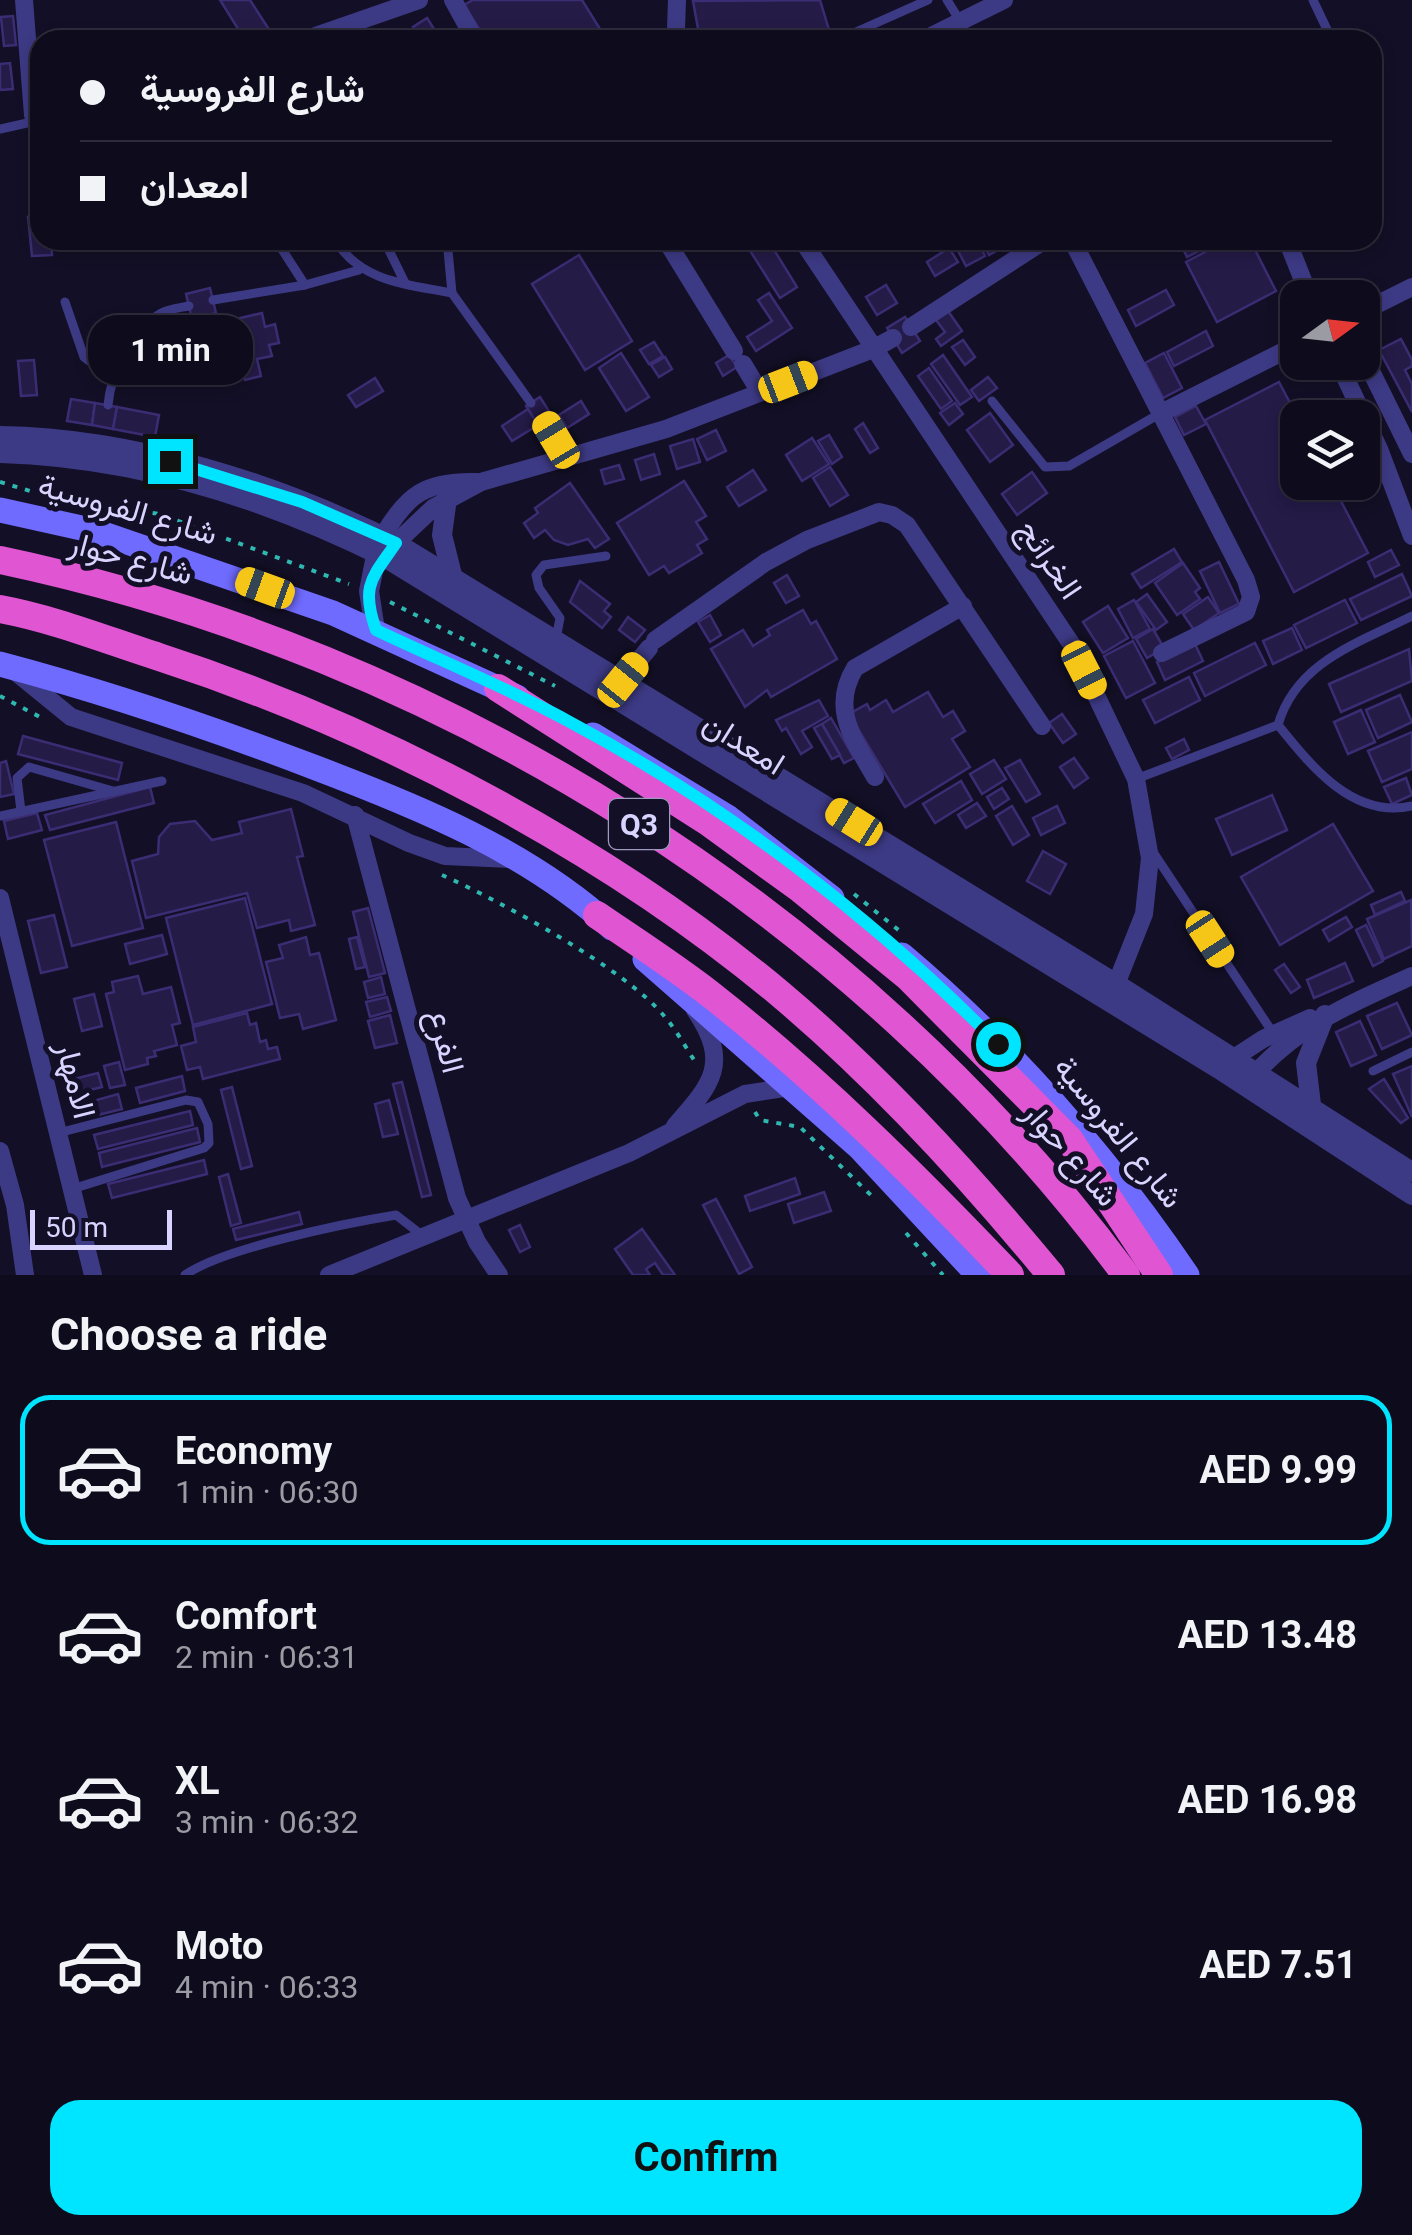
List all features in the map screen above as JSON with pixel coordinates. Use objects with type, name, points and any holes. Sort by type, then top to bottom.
[{"type":"highway","name":"شارع حوار","points":[[14,562],[222,619],[396,689],[555,770],[691,858],[813,949],[1027,1152],[1126,1275]]},
{"type":"highway","name":"Q3","points":[[13,611],[241,684],[368,739],[521,819],[658,901],[779,994],[891,1096],[985,1196],[1051,1275]]},
{"type":"highway","points":[[498,688],[708,822],[908,976],[1070,1139],[1159,1275]]},
{"type":"highway","points":[[597,915],[708,993],[803,1073],[1010,1275]]},
{"type":"main road","name":"شارع الفروسية","points":[[0,510],[95,531],[376,630],[598,738],[729,818],[802,872],[948,994],[1081,1134],[1187,1275]]},
{"type":"main road","points":[[5,665],[94,689],[246,740],[402,800],[514,859],[597,915],[860,1147],[978,1275]]},
{"type":"street","points":[[24,0],[30,52]]},
{"type":"street","points":[[326,30],[373,8],[419,0]]},
{"type":"street","points":[[454,0],[470,30]]},
{"type":"street","points":[[676,30],[677,0]]},
{"type":"street","points":[[942,30],[1004,0]]},
{"type":"street","points":[[960,20],[965,30]]},
{"type":"street","points":[[672,250],[760,392]]},
{"type":"street","name":"الخرائج","points":[[809,250],[1072,645],[1136,778],[1148,844],[1144,914],[1113,993]]},
{"type":"street","points":[[911,326],[1029,250]]},
{"type":"street","points":[[1077,250],[1246,580],[1251,597],[1246,612],[1162,653]]},
{"type":"street","points":[[1290,250],[1303,280]]},
{"type":"street","points":[[1380,303],[1412,287]]},
{"type":"street","points":[[384,550],[446,498],[481,482],[666,429],[893,338]]},
{"type":"street","points":[[1161,413],[1280,353]]},
{"type":"street","points":[[1346,380],[1412,536]]},
{"type":"street","points":[[1375,380],[1412,454]]},
{"type":"street","name":"امعدان","points":[[0,436],[103,437],[238,480],[384,550],[1113,993]]},
{"type":"street","name":"امعدان","points":[[0,453],[98,461],[160,474],[296,515],[452,575],[1249,1080],[1412,1195]]},
{"type":"street","points":[[376,630],[369,591],[407,500],[424,489],[456,482],[481,482]]},
{"type":"street","points":[[446,498],[442,536],[452,575]]},
{"type":"street","points":[[623,680],[652,644],[766,562],[807,540],[879,512],[907,525],[1042,726]]},
{"type":"street","points":[[333,612],[369,591]]},
{"type":"street","points":[[875,777],[844,722],[844,688],[848,679],[855,668],[963,606]]},
{"type":"street","points":[[5,665],[71,717],[303,793],[445,856],[514,859]]},
{"type":"street","name":"الفرع","points":[[355,814],[457,1198],[499,1275]]},
{"type":"street","name":"الامهار","points":[[0,898],[94,1275]]},
{"type":"street","points":[[1249,1080],[1276,1051],[1325,1015],[1412,976]]},
{"type":"street","points":[[668,1134],[703,1096],[714,1070],[710,1038],[685,996]]},
{"type":"street","points":[[1224,1064],[1273,1034],[1304,1019],[1325,1015]]},
{"type":"street","points":[[1311,1104],[1306,1062],[1325,1015]]},
{"type":"street","name":"امعدان","points":[[1249,1080],[1311,1104],[1412,1172]]},
{"type":"street","points":[[329,1275],[467,1221],[668,1134],[745,1094],[790,1088]]},
{"type":"street","points":[[0,1152],[7,1206],[25,1275]]},
{"type":"lane","points":[[860,30],[928,0]]},
{"type":"lane","points":[[946,0],[960,20]]},
{"type":"lane","points":[[1313,0],[1327,30]]},
{"type":"lane","points":[[0,129],[30,123]]},
{"type":"lane","points":[[282,250],[305,285]]},
{"type":"lane","points":[[342,250],[359,270]]},
{"type":"lane","points":[[389,250],[405,283]]},
{"type":"lane","points":[[448,250],[452,293],[531,403]]},
{"type":"lane","points":[[214,300],[305,285],[359,270],[452,293]]},
{"type":"lane","points":[[65,302],[84,357],[114,379]]},
{"type":"lane","points":[[108,405],[114,379],[132,339],[160,313],[189,306]]},
{"type":"lane","points":[[992,401],[1044,466],[1053,469],[1069,466],[1161,413]]},
{"type":"lane","points":[[544,421],[568,459]]},
{"type":"lane","points":[[556,639],[560,618],[538,588],[536,575],[544,565],[606,556]]},
{"type":"lane","points":[[1136,778],[1278,726],[1293,689],[1320,663],[1412,616]]},
{"type":"lane","points":[[1278,726],[1315,771],[1354,796],[1390,810],[1412,806]]},
{"type":"lane","points":[[21,811],[17,778],[29,768],[114,791]]},
{"type":"lane","points":[[0,816],[162,780]]},
{"type":"lane","points":[[1148,844],[1273,1034]]},
{"type":"lane","points":[[1373,1071],[1412,1052]]},
{"type":"lane","points":[[58,1132],[186,1100],[198,1102],[208,1124],[209,1143],[204,1148],[72,1189]]},
{"type":"lane","points":[[185,1275],[214,1260],[396,1214],[423,1236]]},
{"type":"path","points":[[0,696],[49,722]]},
{"type":"path","points":[[431,870],[538,926],[628,984],[664,1016],[696,1064],[714,1070]]},
{"type":"path","points":[[745,1094],[760,1120],[800,1127],[886,1209]]},
{"type":"path","points":[[897,1222],[943,1275]]},
{"type":"building","points":[[220,0],[250,0],[269,30],[239,30]]},
{"type":"building","points":[[473,0],[582,0],[601,30],[480,30],[464,5]]},
{"type":"building","points":[[820,0],[829,30],[698,30],[693,1]]},
{"type":"building","points":[[13,16],[16,45],[4,46],[1,17]]},
{"type":"building","points":[[427,18],[435,30],[415,30],[413,27]]},
{"type":"building","points":[[10,63],[13,89],[0,90],[0,64]]},
{"type":"building","points":[[31,250],[52,250],[52,255],[32,256]]},
{"type":"building","points":[[750,250],[774,250],[797,287],[780,298]]},
{"type":"building","points":[[950,250],[958,262],[935,276],[927,262]]},
{"type":"building","points":[[958,250],[982,250],[985,256],[966,266]]},
{"type":"building","points":[[1209,250],[1255,250],[1276,291],[1217,322],[1186,262]]},
{"type":"building","points":[[579,255],[632,341],[585,370],[532,284]]},
{"type":"building","points":[[886,285],[897,303],[877,315],[866,297]]},
{"type":"building","points":[[210,288],[216,313],[192,319],[186,294]]},
{"type":"building","points":[[1166,290],[1174,305],[1136,326],[1128,310]]},
{"type":"building","points":[[769,293],[792,328],[756,351],[747,337],[772,321],[758,300]]},
{"type":"building","points":[[948,311],[962,331],[941,346],[936,339],[945,332],[936,320]]},
{"type":"building","points":[[262,313],[265,327],[275,324],[279,343],[269,345],[272,356],[257,359],[261,376],[245,380],[241,363],[173,378],[163,336]]},
{"type":"building","points":[[905,317],[920,341],[902,353],[887,328]]},
{"type":"building","points":[[1206,331],[1213,346],[1174,366],[1167,352]]},
{"type":"building","points":[[1401,339],[1412,360],[1412,366],[1405,370],[1412,384],[1412,412],[1380,352]]},
{"type":"building","points":[[963,340],[975,357],[965,365],[952,347]]},
{"type":"building","points":[[654,342],[663,356],[649,364],[640,350]]},
{"type":"building","points":[[621,353],[649,397],[626,411],[599,368]]},
{"type":"building","points":[[1164,353],[1182,388],[1163,398],[1145,363]]},
{"type":"building","points":[[729,355],[737,367],[723,376],[716,363]]},
{"type":"building","points":[[943,355],[972,397],[960,405],[931,364]]},
{"type":"building","points":[[665,357],[672,369],[659,377],[651,365]]},
{"type":"building","points":[[34,360],[37,395],[21,396],[18,361]]},
{"type":"building","points":[[929,368],[952,401],[941,409],[918,376]]},
{"type":"building","points":[[988,377],[997,388],[979,401],[971,390]]},
{"type":"building","points":[[375,378],[383,391],[356,407],[348,395]]},
{"type":"building","points":[[1279,382],[1288,400],[1280,400],[1280,500],[1340,500],[1368,553],[1294,592],[1205,420]]},
{"type":"building","points":[[540,397],[552,416],[538,425],[526,406]]},
{"type":"building","points":[[71,399],[95,403],[92,425],[67,421]]},
{"type":"building","points":[[581,401],[589,414],[567,428],[559,415]]},
{"type":"building","points":[[95,403],[117,407],[113,429],[92,425]]},
{"type":"building","points":[[955,403],[963,414],[949,425],[940,413]]},
{"type":"building","points":[[1196,406],[1206,424],[1184,435],[1175,417]]},
{"type":"building","points":[[117,407],[159,415],[155,437],[113,429]]},
{"type":"building","points":[[528,409],[538,425],[512,441],[502,426]]},
{"type":"building","points":[[990,413],[1013,445],[990,462],[967,430]]},
{"type":"building","points":[[863,423],[878,448],[870,453],[855,429]]},
{"type":"building","points":[[716,430],[726,451],[707,460],[697,439]]},
{"type":"building","points":[[829,435],[842,457],[832,464],[818,441]]},
{"type":"building","points":[[812,438],[829,464],[802,481],[786,455]]},
{"type":"building","points":[[693,439],[700,462],[677,469],[670,446]]},
{"type":"building","points":[[654,454],[660,474],[641,480],[635,460]]},
{"type":"building","points":[[619,465],[624,479],[605,484],[601,470]]},
{"type":"building","points":[[830,467],[848,495],[830,506],[813,478]]},
{"type":"building","points":[[753,470],[766,490],[739,506],[727,487]]},
{"type":"building","points":[[1032,472],[1047,493],[1017,515],[1002,494]]},
{"type":"building","points":[[684,481],[706,516],[696,522],[707,539],[697,545],[702,553],[669,573],[664,566],[649,575],[617,523]]},
{"type":"building","points":[[570,483],[609,539],[595,548],[588,539],[568,545],[554,540],[545,530],[534,538],[524,523],[538,513],[535,508]]},
{"type":"building","points":[[1174,549],[1182,562],[1141,588],[1132,574]]},
{"type":"building","points":[[1391,550],[1399,565],[1375,577],[1368,562]]},
{"type":"building","points":[[1219,562],[1239,604],[1220,613],[1200,571]]},
{"type":"building","points":[[1183,563],[1200,588],[1195,592],[1200,599],[1177,615],[1155,583]]},
{"type":"building","points":[[1402,574],[1412,596],[1361,620],[1350,599]]},
{"type":"building","points":[[787,575],[799,596],[786,603],[774,583]]},
{"type":"building","points":[[580,581],[610,604],[604,611],[611,617],[602,628],[570,602]]},
{"type":"building","points":[[1147,594],[1167,622],[1156,630],[1136,602]]},
{"type":"building","points":[[1208,597],[1219,613],[1194,630],[1183,614]]},
{"type":"building","points":[[1134,600],[1150,629],[1133,638],[1118,609]]},
{"type":"building","points":[[1345,600],[1357,623],[1306,648],[1294,625]]},
{"type":"building","points":[[1108,606],[1128,638],[1103,653],[1083,622]]},
{"type":"building","points":[[803,610],[811,624],[816,621],[837,659],[771,697],[767,690],[745,707],[711,649],[743,630],[753,646],[770,635],[767,630]]},
{"type":"building","points":[[710,615],[721,635],[710,642],[698,622]]},
{"type":"building","points":[[628,617],[645,630],[635,642],[619,630]]},
{"type":"building","points":[[1292,628],[1302,650],[1273,664],[1263,641]]},
{"type":"building","points":[[1153,629],[1164,648],[1147,658],[1136,639]]},
{"type":"building","points":[[1133,641],[1155,683],[1126,698],[1104,656]]},
{"type":"building","points":[[1255,643],[1266,665],[1205,696],[1194,673]]},
{"type":"building","points":[[1195,644],[1203,661],[1165,680],[1157,662]]},
{"type":"building","points":[[1409,649],[1412,681],[1341,712],[1329,684]]},
{"type":"building","points":[[1189,677],[1200,700],[1155,723],[1143,700]]},
{"type":"building","points":[[928,692],[943,717],[953,711],[965,731],[952,739],[970,767],[905,807],[849,714],[867,704],[870,710],[886,700],[893,712]]},
{"type":"building","points":[[1400,695],[1412,722],[1378,738],[1366,710]]},
{"type":"building","points":[[819,700],[828,716],[802,731],[812,747],[801,754],[786,728],[782,731],[776,720]]},
{"type":"building","points":[[1361,710],[1375,742],[1348,754],[1334,722]]},
{"type":"building","points":[[1062,714],[1076,734],[1063,743],[1049,723]]},
{"type":"building","points":[[831,718],[854,758],[844,763],[822,724]]},
{"type":"building","points":[[822,724],[840,755],[832,759],[814,728]]},
{"type":"building","points":[[1412,732],[1412,769],[1382,782],[1368,751]]},
{"type":"building","points":[[23,736],[122,763],[118,780],[18,754]]},
{"type":"building","points":[[1184,739],[1189,750],[1172,759],[1166,748]]},
{"type":"building","points":[[1074,758],[1088,778],[1074,788],[1060,767]]},
{"type":"building","points":[[994,760],[1006,779],[982,794],[970,774]]},
{"type":"building","points":[[1020,760],[1040,794],[1026,802],[1005,768]]},
{"type":"building","points":[[6,761],[14,794],[0,797],[0,763]]},
{"type":"building","points":[[1406,778],[1412,795],[1392,804],[1384,787]]},
{"type":"building","points":[[961,781],[972,800],[935,823],[923,804]]},
{"type":"building","points":[[150,787],[154,803],[50,830],[45,815]]},
{"type":"building","points":[[1002,788],[1009,799],[994,809],[987,797]]},
{"type":"building","points":[[1272,795],[1287,830],[1232,855],[1216,819]]},
{"type":"building","points":[[977,803],[986,816],[966,828],[958,815]]},
{"type":"building","points":[[1012,806],[1029,835],[1013,845],[996,816]]},
{"type":"building","points":[[1057,806],[1065,823],[1041,835],[1033,818]]},
{"type":"building","points":[[291,809],[303,856],[297,857],[315,925],[291,931],[289,920],[257,928],[247,893],[146,918],[132,861],[158,854],[159,837],[170,824],[195,821],[212,840],[242,833],[239,822]]},
{"type":"building","points":[[37,813],[42,830],[8,839],[4,821]]},
{"type":"building","points":[[116,822],[143,928],[72,946],[44,840]]},
{"type":"building","points":[[1333,824],[1373,891],[1280,945],[1241,877]]},
{"type":"building","points":[[1043,851],[1066,864],[1050,894],[1027,881]]},
{"type":"building","points":[[1401,892],[1405,901],[1375,915],[1371,905]]},
{"type":"building","points":[[245,898],[272,1004],[193,1025],[166,918]]},
{"type":"building","points":[[1411,900],[1412,946],[1384,959],[1367,919]]},
{"type":"building","points":[[368,908],[385,973],[369,977],[353,912]]},
{"type":"building","points":[[54,915],[67,967],[41,973],[28,921]]},
{"type":"building","points":[[1346,917],[1352,927],[1329,941],[1323,930]]},
{"type":"building","points":[[1366,925],[1383,961],[1373,966],[1356,930]]},
{"type":"building","points":[[162,935],[167,954],[130,964],[125,944]]},
{"type":"building","points":[[306,937],[310,955],[319,953],[336,1020],[303,1029],[299,1014],[280,1018],[266,962],[283,958],[279,945]]},
{"type":"building","points":[[357,937],[365,967],[356,969],[349,939]]},
{"type":"building","points":[[1345,963],[1353,981],[1314,998],[1307,980]]},
{"type":"building","points":[[1284,964],[1300,987],[1291,993],[1275,970]]},
{"type":"building","points":[[138,976],[143,994],[171,987],[180,1023],[172,1025],[177,1045],[154,1051],[156,1056],[147,1058],[148,1064],[125,1070],[106,994],[114,992],[112,982]]},
{"type":"building","points":[[381,977],[385,994],[368,998],[364,982]]},
{"type":"building","points":[[94,994],[102,1026],[82,1031],[74,999]]},
{"type":"building","points":[[387,997],[391,1011],[370,1017],[366,1002]]},
{"type":"building","points":[[1397,1003],[1412,1035],[1382,1049],[1367,1016]]},
{"type":"building","points":[[247,1013],[250,1025],[256,1023],[260,1042],[266,1040],[268,1049],[277,1047],[280,1059],[203,1079],[200,1067],[187,1070],[181,1046],[196,1042],[193,1027]]},
{"type":"building","points":[[390,1015],[397,1043],[375,1048],[368,1021]]},
{"type":"building","points":[[1360,1021],[1376,1055],[1351,1066],[1336,1032]]},
{"type":"building","points":[[119,1062],[125,1085],[110,1088],[104,1066]]},
{"type":"building","points":[[1412,1066],[1412,1117],[1393,1074]]},
{"type":"building","points":[[98,1073],[102,1087],[69,1095],[66,1081]]},
{"type":"building","points":[[182,1076],[185,1091],[140,1103],[136,1088]]},
{"type":"building","points":[[1384,1079],[1408,1118],[1401,1123],[1369,1089]]},
{"type":"building","points":[[402,1082],[431,1195],[422,1197],[393,1084]]},
{"type":"building","points":[[232,1087],[252,1166],[241,1169],[221,1090]]},
{"type":"building","points":[[118,1094],[122,1109],[90,1117],[86,1103]]},
{"type":"building","points":[[389,1100],[398,1134],[383,1137],[375,1104]]},
{"type":"building","points":[[190,1111],[193,1125],[98,1149],[94,1135]]},
{"type":"building","points":[[197,1128],[200,1142],[102,1167],[99,1153]]},
{"type":"building","points":[[204,1160],[207,1174],[112,1198],[108,1184]]},
{"type":"building","points":[[228,1174],[241,1223],[231,1226],[219,1177]]},
{"type":"building","points":[[795,1178],[800,1194],[750,1211],[745,1196]]},
{"type":"building","points":[[824,1192],[831,1211],[794,1223],[788,1204]]},
{"type":"building","points":[[716,1199],[752,1267],[739,1274],[703,1205]]},
{"type":"building","points":[[299,1212],[302,1224],[236,1240],[233,1229]]},
{"type":"building","points":[[520,1225],[530,1247],[520,1252],[509,1230]]},
{"type":"building","points":[[642,1229],[675,1275],[663,1275],[655,1263],[646,1269],[650,1275],[633,1275],[615,1249]]},
{"type":"route","points":[[170,461],[302,502],[396,543],[377,564],[369,591],[376,630],[565,719],[729,818],[802,872],[948,994],[998,1044]]}]
